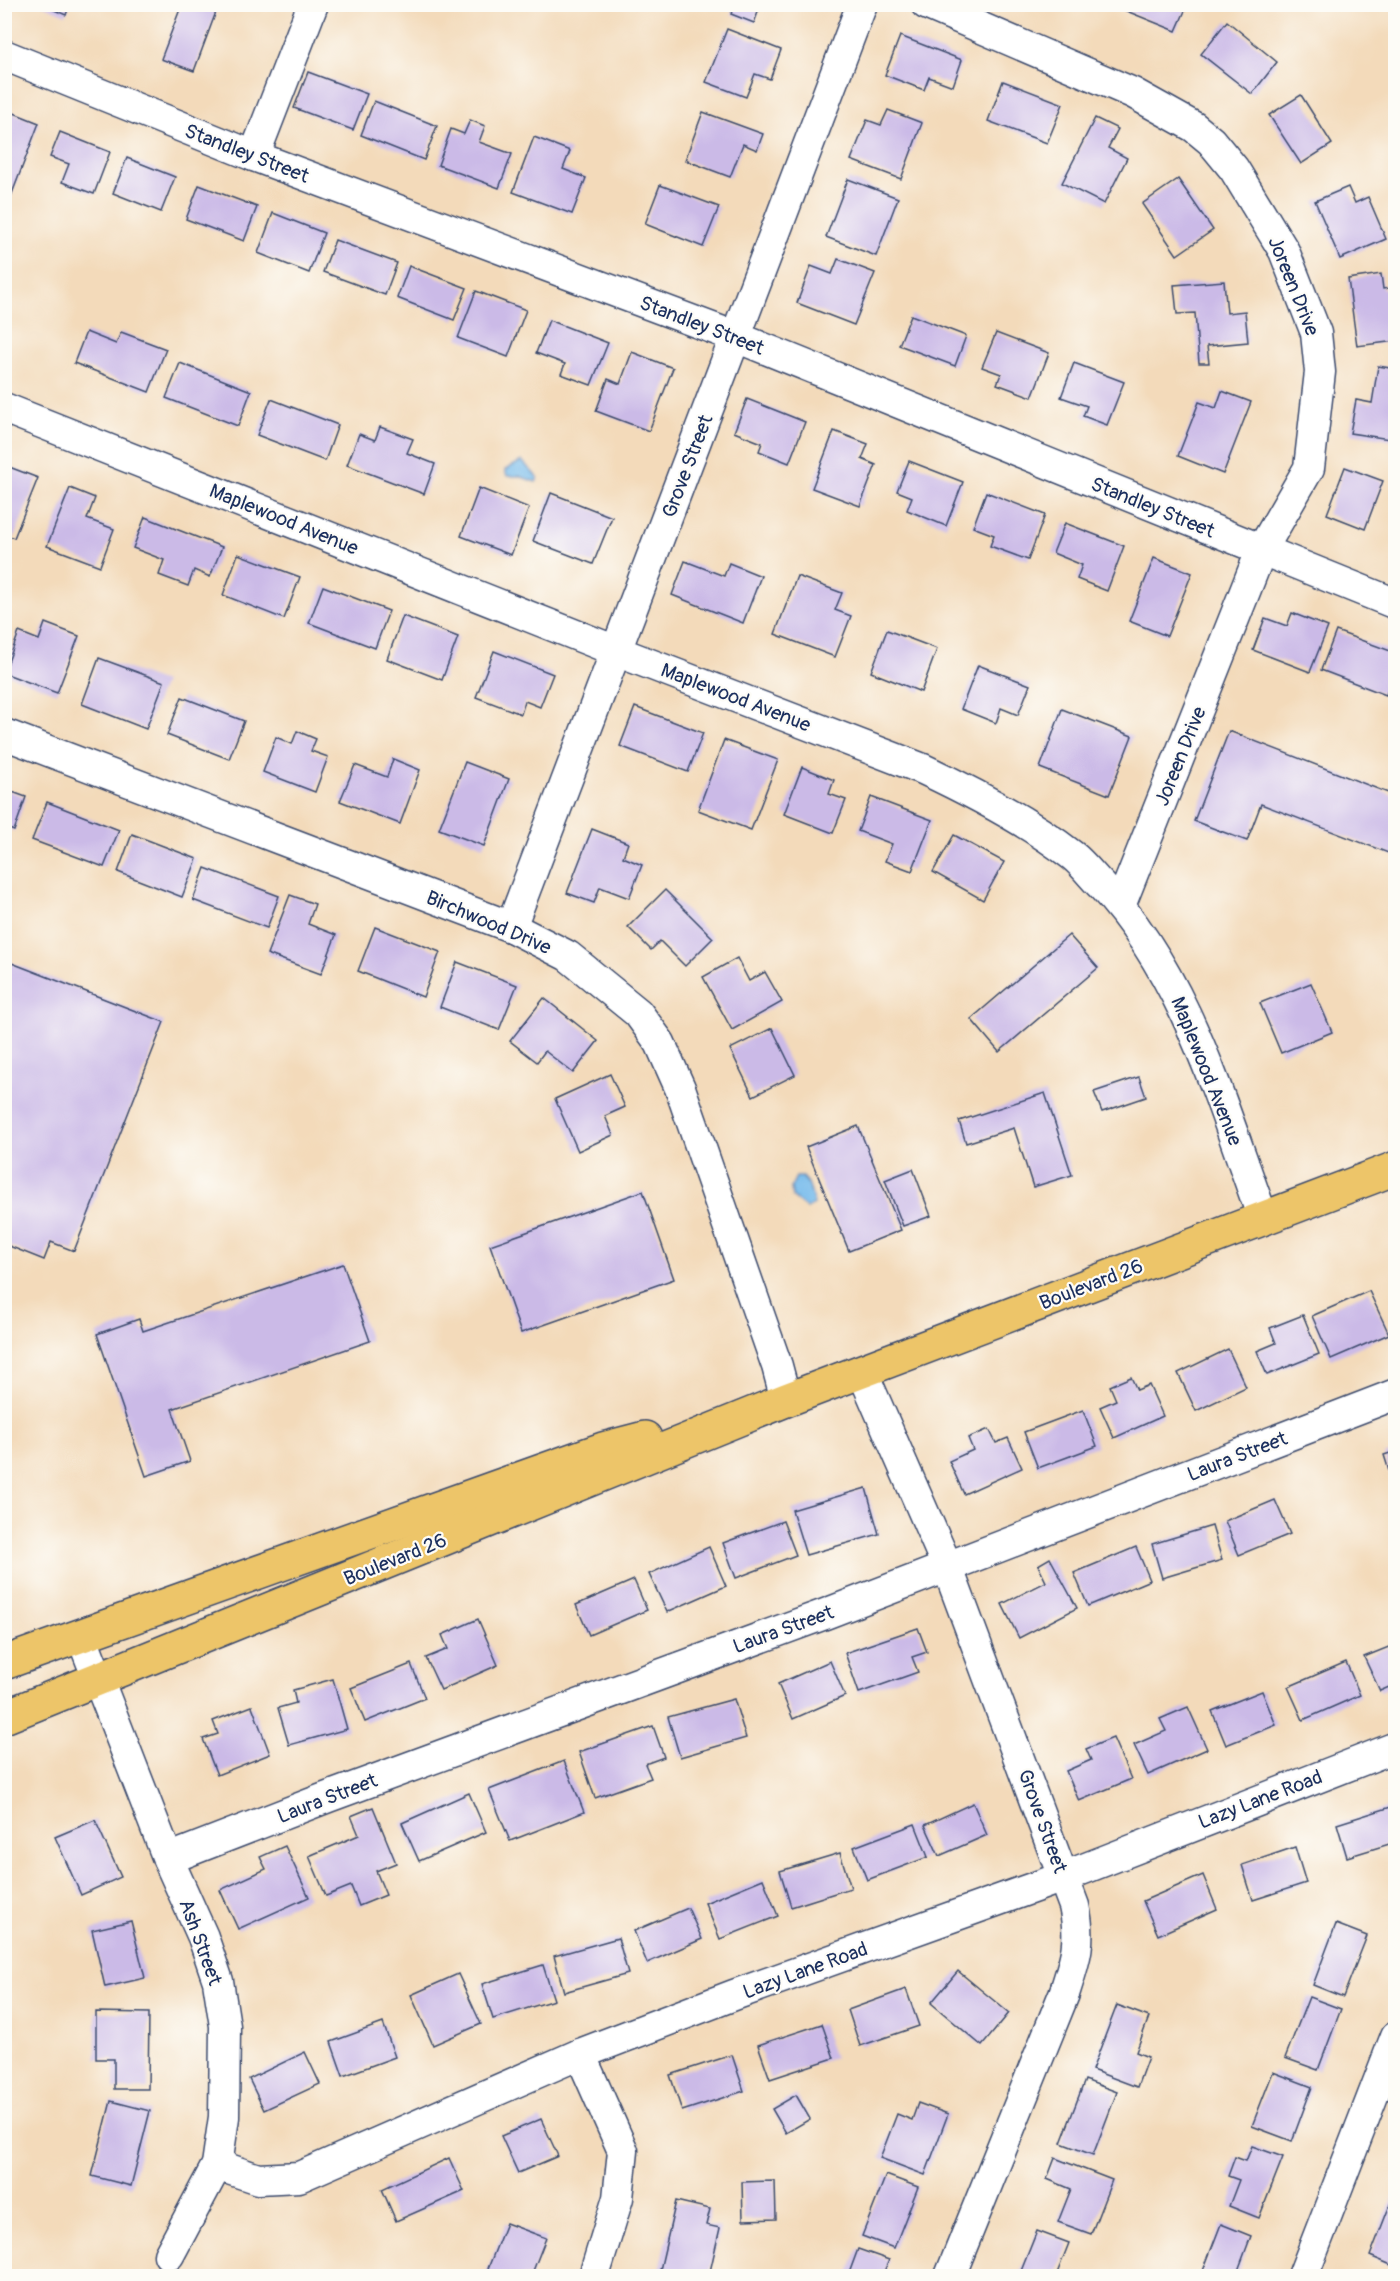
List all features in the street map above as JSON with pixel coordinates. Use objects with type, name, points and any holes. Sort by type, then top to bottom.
[{"type":"main road","name":"Boulevard 26","points":[[4,1717],[786,1400],[1395,1168]]},
{"type":"main road","name":"Boulevard 26","points":[[4,1664],[603,1449],[786,1400]]},
{"type":"street","points":[[254,156],[313,4]]},
{"type":"street","name":"Grove Street","points":[[511,927],[862,4]]},
{"type":"street","name":"Joreen Drive","points":[[926,4],[1133,93],[1194,127],[1211,141],[1234,169],[1284,251],[1316,333],[1320,372],[1309,468],[1261,551],[1120,906]]},
{"type":"street","name":"Standley Street","points":[[4,56],[254,156],[736,337],[1395,604]]},
{"type":"street","name":"Maplewood Avenue","points":[[4,408],[616,651],[923,769],[968,790],[1074,857],[1120,906],[1172,984],[1195,1032],[1263,1218]]},
{"type":"street","name":"Birchwood Drive","points":[[4,734],[511,927],[568,956],[638,1012],[660,1043],[680,1088],[774,1356],[786,1400]]},
{"type":"street","name":"Grove Street","points":[[861,1371],[947,1566],[1063,1876],[1080,1930],[1077,1953],[1064,1994],[950,2277]]},
{"type":"street","name":"Laura Street","points":[[168,1859],[947,1566],[1395,1394]]},
{"type":"street","name":"Ash Street","points":[[81,1635],[168,1859],[204,1937],[218,1981],[225,2026],[224,2116],[217,2165],[168,2255]]},
{"type":"street","name":"Lazy Lane Road","points":[[217,2165],[258,2179],[299,2177],[580,2054],[745,1991],[1063,1876],[1395,1747]]},
{"type":"street","points":[[1303,2277],[1395,2036]]},
{"type":"street","points":[[580,2054],[623,2151],[618,2198],[594,2277]]},
{"type":"water","points":[[522,461],[538,478],[536,482],[519,476],[507,476],[505,470]]},
{"type":"water","points":[[796,1177],[802,1177],[809,1185],[814,1204],[807,1209],[792,1197],[791,1187]]},
{"type":"building","points":[[40,4],[70,4],[66,15]]},
{"type":"building","points":[[182,4],[197,4],[216,12],[194,71],[161,59]]},
{"type":"building","points":[[735,4],[761,4],[754,23],[731,14]]},
{"type":"building","points":[[1120,4],[1188,4],[1176,31],[1119,8]]},
{"type":"building","points":[[1227,21],[1277,62],[1252,94],[1201,54]]},
{"type":"building","points":[[727,29],[781,50],[770,79],[755,74],[746,97],[706,82]]},
{"type":"building","points":[[900,36],[962,60],[953,86],[929,77],[924,90],[885,75]]},
{"type":"building","points":[[308,72],[367,94],[353,130],[294,108]]},
{"type":"building","points":[[1003,81],[1063,104],[1047,143],[988,121]]},
{"type":"building","points":[[1301,95],[1332,144],[1301,164],[1269,115]]},
{"type":"building","points":[[374,101],[437,126],[424,160],[361,135]]},
{"type":"building","points":[[4,109],[39,123],[5,212],[4,212]]},
{"type":"building","points":[[888,110],[922,123],[901,179],[851,160],[867,120],[881,125]]},
{"type":"building","points":[[703,112],[763,134],[757,150],[743,144],[730,177],[685,160]]},
{"type":"building","points":[[1095,118],[1118,129],[1108,148],[1127,158],[1104,204],[1062,183]]},
{"type":"building","points":[[470,120],[485,126],[479,142],[512,154],[499,188],[438,165],[451,129],[464,134]]},
{"type":"building","points":[[60,132],[110,152],[94,194],[62,182],[69,164],[50,157]]},
{"type":"building","points":[[534,137],[570,151],[563,169],[586,178],[572,214],[513,192]]},
{"type":"building","points":[[127,158],[175,177],[161,212],[113,193]]},
{"type":"building","points":[[848,179],[898,198],[876,256],[826,237]]},
{"type":"building","points":[[1178,179],[1213,230],[1177,255],[1142,204]]},
{"type":"building","points":[[199,185],[257,207],[244,241],[186,219]]},
{"type":"building","points":[[660,185],[719,207],[703,247],[645,224]]},
{"type":"building","points":[[1348,187],[1355,203],[1368,197],[1386,239],[1340,259],[1315,201]]},
{"type":"building","points":[[273,213],[324,233],[309,273],[258,253]]},
{"type":"building","points":[[335,240],[397,263],[385,295],[323,272]]},
{"type":"building","points":[[838,259],[875,273],[854,325],[797,303],[811,266],[832,274]]},
{"type":"building","points":[[409,266],[467,288],[454,320],[397,298]]},
{"type":"building","points":[[1381,274],[1383,289],[1396,287],[1396,341],[1357,346],[1348,279]]},
{"type":"building","points":[[1224,281],[1227,313],[1245,311],[1248,342],[1207,346],[1209,363],[1199,363],[1195,313],[1177,314],[1174,285]]},
{"type":"building","points":[[476,291],[526,310],[508,357],[458,338]]},
{"type":"building","points":[[911,315],[966,336],[955,366],[899,345]]},
{"type":"building","points":[[549,320],[608,343],[591,385],[561,374],[565,364],[536,353]]},
{"type":"building","points":[[86,332],[116,344],[121,332],[166,349],[149,392],[74,363]]},
{"type":"building","points":[[996,333],[1049,353],[1032,397],[997,384],[1001,374],[982,367]]},
{"type":"building","points":[[632,352],[673,368],[649,431],[596,411],[608,379],[620,384]]},
{"type":"building","points":[[180,363],[251,391],[238,426],[166,398]]},
{"type":"building","points":[[1074,363],[1124,382],[1107,425],[1083,416],[1087,406],[1061,397]]},
{"type":"building","points":[[1378,366],[1396,369],[1396,440],[1350,433],[1356,400],[1372,403]]},
{"type":"building","points":[[1222,391],[1251,402],[1223,474],[1178,456],[1199,402],[1216,408]]},
{"type":"building","points":[[271,399],[338,425],[325,461],[257,435]]},
{"type":"building","points":[[747,399],[805,422],[789,463],[759,451],[762,443],[734,432]]},
{"type":"building","points":[[380,427],[413,439],[407,453],[435,464],[424,494],[347,465],[359,434],[375,440]]},
{"type":"building","points":[[834,431],[868,444],[862,459],[876,465],[860,506],[812,488]]},
{"type":"building","points":[[909,461],[963,482],[946,526],[907,510],[912,497],[897,491]]},
{"type":"building","points":[[4,465],[38,478],[14,538],[4,534]]},
{"type":"building","points":[[1345,467],[1383,481],[1365,529],[1327,514]]},
{"type":"building","points":[[70,488],[95,498],[87,519],[114,529],[100,566],[47,546]]},
{"type":"building","points":[[479,488],[529,508],[511,555],[461,536]]},
{"type":"building","points":[[986,492],[1045,515],[1028,560],[990,546],[994,535],[973,527]]},
{"type":"building","points":[[551,493],[612,517],[593,564],[533,541]]},
{"type":"building","points":[[145,517],[222,547],[210,577],[194,570],[188,586],[159,575],[164,560],[133,548]]},
{"type":"building","points":[[1065,523],[1124,546],[1107,591],[1077,579],[1082,565],[1053,553]]},
{"type":"building","points":[[238,554],[300,577],[284,619],[223,595]]},
{"type":"building","points":[[1154,558],[1192,573],[1167,636],[1129,621]]},
{"type":"building","points":[[685,561],[724,576],[729,563],[761,576],[743,623],[672,595]]},
{"type":"building","points":[[797,576],[842,593],[835,610],[851,616],[835,657],[775,634]]},
{"type":"building","points":[[323,586],[389,611],[375,648],[309,623]]},
{"type":"building","points":[[1292,613],[1328,627],[1310,672],[1253,650],[1265,618],[1287,626]]},
{"type":"building","points":[[403,616],[458,637],[442,680],[387,659]]},
{"type":"building","points":[[45,623],[79,636],[57,693],[4,673],[19,632],[39,640]]},
{"type":"building","points":[[887,630],[937,649],[921,692],[871,672]]},
{"type":"building","points":[[1336,631],[1396,653],[1396,671],[1386,695],[1321,670]]},
{"type":"building","points":[[494,651],[553,674],[540,707],[525,701],[521,714],[476,697]]},
{"type":"building","points":[[99,658],[164,682],[146,729],[82,704]]},
{"type":"building","points":[[978,665],[1030,685],[1018,715],[1001,708],[996,723],[961,709]]},
{"type":"building","points":[[182,697],[244,721],[229,759],[167,735]]},
{"type":"building","points":[[635,707],[703,733],[688,772],[620,746]]},
{"type":"building","points":[[1062,709],[1132,736],[1109,795],[1040,768]]},
{"type":"building","points":[[297,731],[316,739],[311,751],[328,757],[315,792],[263,772],[276,737],[292,744]]},
{"type":"building","points":[[1229,731],[1396,796],[1396,856],[1261,804],[1247,841],[1194,821]]},
{"type":"building","points":[[724,740],[778,760],[751,830],[698,810]]},
{"type":"building","points":[[393,759],[420,770],[400,824],[340,801],[355,765],[387,777]]},
{"type":"building","points":[[465,762],[509,779],[484,846],[439,829]]},
{"type":"building","points":[[802,767],[834,780],[829,794],[846,800],[833,833],[784,814]]},
{"type":"building","points":[[4,789],[26,797],[14,831],[4,827]]},
{"type":"building","points":[[871,797],[932,820],[912,871],[885,861],[892,844],[858,831]]},
{"type":"building","points":[[47,802],[119,830],[104,867],[32,840]]},
{"type":"building","points":[[592,829],[628,843],[623,857],[642,865],[629,898],[600,887],[594,903],[567,893]]},
{"type":"building","points":[[132,834],[197,859],[182,897],[118,872]]},
{"type":"building","points":[[954,835],[1004,862],[983,900],[933,872]]},
{"type":"building","points":[[205,868],[279,896],[267,928],[193,900]]},
{"type":"building","points":[[665,890],[713,938],[685,966],[660,941],[651,950],[628,927]]},
{"type":"building","points":[[290,895],[315,904],[308,924],[336,935],[321,974],[267,954]]},
{"type":"building","points":[[375,927],[440,952],[423,997],[358,971]]},
{"type":"building","points":[[1069,935],[1098,968],[999,1052],[971,1019]]},
{"type":"building","points":[[737,958],[749,981],[765,972],[782,1002],[732,1030],[703,977]]},
{"type":"building","points":[[4,960],[164,1022],[74,1251],[51,1242],[44,1260],[4,1244]]},
{"type":"building","points":[[457,962],[517,985],[499,1030],[440,1007]]},
{"type":"building","points":[[1311,983],[1332,1032],[1281,1053],[1260,1003]]},
{"type":"building","points":[[544,998],[598,1041],[573,1073],[545,1051],[537,1062],[510,1041]]},
{"type":"building","points":[[772,1028],[795,1075],[753,1096],[730,1049]]},
{"type":"building","points":[[610,1074],[625,1107],[605,1116],[613,1135],[578,1151],[555,1099]]},
{"type":"building","points":[[1139,1077],[1146,1097],[1102,1112],[1094,1092]]},
{"type":"building","points":[[1045,1093],[1072,1175],[1033,1187],[1014,1128],[966,1143],[959,1121]]},
{"type":"building","points":[[858,1126],[901,1230],[849,1251],[806,1147]]},
{"type":"building","points":[[913,1169],[931,1216],[903,1226],[885,1180]]},
{"type":"building","points":[[643,1191],[674,1279],[521,1333],[490,1245]]},
{"type":"building","points":[[343,1264],[370,1341],[172,1409],[190,1461],[146,1476],[97,1334],[139,1319],[143,1331]]},
{"type":"building","points":[[1369,1291],[1389,1334],[1331,1359],[1312,1316]]},
{"type":"building","points":[[1303,1315],[1319,1354],[1267,1375],[1257,1351],[1276,1343],[1270,1328]]},
{"type":"building","points":[[1228,1349],[1246,1387],[1196,1411],[1178,1373]]},
{"type":"building","points":[[1131,1377],[1137,1390],[1149,1385],[1163,1416],[1114,1438],[1100,1407],[1116,1400],[1110,1386]]},
{"type":"building","points":[[1083,1410],[1097,1446],[1038,1468],[1024,1432]]},
{"type":"building","points":[[989,1429],[996,1443],[1008,1438],[1022,1468],[964,1494],[949,1461],[973,1450],[968,1438]]},
{"type":"building","points":[[1396,1451],[1396,1490],[1395,1490],[1384,1455]]},
{"type":"building","points":[[866,1488],[879,1534],[806,1555],[792,1510]]},
{"type":"building","points":[[1275,1500],[1290,1534],[1239,1555],[1225,1521]]},
{"type":"building","points":[[783,1521],[796,1555],[736,1578],[723,1543]]},
{"type":"building","points":[[1212,1526],[1222,1560],[1162,1578],[1152,1544]]},
{"type":"building","points":[[709,1547],[726,1586],[667,1612],[649,1574]]},
{"type":"building","points":[[1136,1547],[1150,1580],[1088,1606],[1074,1573]]},
{"type":"building","points":[[1050,1558],[1077,1608],[1019,1638],[1002,1604],[1046,1582],[1038,1565]]},
{"type":"building","points":[[634,1580],[647,1610],[589,1635],[576,1605]]},
{"type":"building","points":[[478,1619],[498,1665],[441,1690],[426,1658],[448,1649],[442,1635]]},
{"type":"building","points":[[918,1628],[927,1652],[912,1657],[918,1672],[859,1693],[845,1653]]},
{"type":"building","points":[[1396,1644],[1396,1684],[1380,1691],[1364,1657]]},
{"type":"building","points":[[830,1661],[845,1696],[793,1719],[778,1684]]},
{"type":"building","points":[[1346,1662],[1360,1695],[1303,1720],[1288,1687]]},
{"type":"building","points":[[411,1664],[425,1698],[365,1722],[351,1688]]},
{"type":"building","points":[[333,1679],[347,1729],[289,1745],[278,1708],[296,1703],[293,1690]]},
{"type":"building","points":[[1262,1691],[1276,1725],[1226,1745],[1212,1711]]},
{"type":"building","points":[[734,1699],[746,1738],[680,1757],[668,1717]]},
{"type":"building","points":[[252,1706],[270,1754],[217,1775],[203,1739],[218,1734],[213,1721]]},
{"type":"building","points":[[1188,1707],[1207,1749],[1148,1775],[1134,1745],[1166,1731],[1160,1719]]},
{"type":"building","points":[[653,1726],[664,1757],[645,1764],[651,1778],[595,1798],[579,1752]]},
{"type":"building","points":[[1113,1738],[1131,1779],[1079,1801],[1066,1771],[1091,1760],[1086,1749]]},
{"type":"building","points":[[564,1761],[584,1812],[510,1841],[489,1790]]},
{"type":"building","points":[[469,1793],[486,1832],[419,1861],[402,1823]]},
{"type":"building","points":[[973,1803],[987,1835],[939,1856],[925,1825]]},
{"type":"building","points":[[1394,1806],[1396,1842],[1347,1857],[1337,1824]]},
{"type":"building","points":[[373,1807],[396,1863],[376,1871],[386,1895],[359,1906],[351,1886],[326,1896],[309,1856],[359,1835],[351,1816]]},
{"type":"building","points":[[95,1820],[121,1877],[81,1895],[55,1837]]},
{"type":"building","points":[[915,1824],[928,1857],[867,1880],[854,1847]]},
{"type":"building","points":[[285,1846],[309,1897],[238,1929],[220,1890],[266,1869],[260,1857]]},
{"type":"building","points":[[1295,1847],[1306,1883],[1253,1900],[1242,1865]]},
{"type":"building","points":[[840,1853],[851,1888],[791,1907],[780,1871]]},
{"type":"building","points":[[1203,1875],[1217,1909],[1158,1935],[1143,1901]]},
{"type":"building","points":[[763,1879],[778,1916],[720,1939],[705,1903]]},
{"type":"building","points":[[688,1908],[702,1939],[647,1963],[634,1931]]},
{"type":"building","points":[[131,1921],[145,1978],[105,1987],[92,1930]]},
{"type":"building","points":[[1336,1924],[1367,1936],[1343,1997],[1313,1985]]},
{"type":"building","points":[[618,1938],[628,1974],[564,1992],[554,1956]]},
{"type":"building","points":[[543,1965],[554,2000],[493,2019],[482,1984]]},
{"type":"building","points":[[958,1971],[1009,2013],[982,2046],[931,2003]]},
{"type":"building","points":[[458,1974],[481,2024],[433,2045],[411,1995]]},
{"type":"building","points":[[906,1989],[919,2026],[860,2046],[848,2010]]},
{"type":"building","points":[[1309,1997],[1341,2009],[1318,2070],[1285,2058]]},
{"type":"building","points":[[1117,2005],[1149,2017],[1136,2052],[1148,2057],[1137,2087],[1092,2070]]},
{"type":"building","points":[[96,2012],[149,2013],[148,2089],[114,2089],[114,2059],[96,2059]]},
{"type":"building","points":[[383,2023],[395,2057],[343,2076],[331,2042]]},
{"type":"building","points":[[822,2024],[834,2058],[770,2079],[758,2045]]},
{"type":"building","points":[[305,2052],[320,2084],[264,2110],[249,2079]]},
{"type":"building","points":[[732,2055],[744,2091],[682,2111],[670,2075]]},
{"type":"building","points":[[1273,2072],[1312,2087],[1292,2141],[1252,2126]]},
{"type":"building","points":[[1085,2080],[1117,2092],[1093,2155],[1061,2143]]},
{"type":"building","points":[[796,2095],[810,2119],[786,2133],[772,2109]]},
{"type":"building","points":[[111,2101],[150,2111],[131,2186],[92,2176]]},
{"type":"building","points":[[918,2103],[948,2114],[925,2175],[880,2158],[897,2114],[912,2120]]},
{"type":"building","points":[[541,2119],[558,2156],[518,2173],[501,2136]]},
{"type":"building","points":[[1252,2146],[1283,2157],[1259,2218],[1229,2206],[1239,2180],[1228,2176],[1235,2157],[1246,2161]]},
{"type":"building","points":[[449,2158],[464,2191],[396,2221],[382,2189]]},
{"type":"building","points":[[1055,2158],[1112,2180],[1091,2234],[1058,2222],[1071,2189],[1047,2179]]},
{"type":"building","points":[[886,2175],[918,2187],[894,2248],[862,2236]]},
{"type":"building","points":[[775,2181],[776,2219],[743,2220],[742,2182]]},
{"type":"building","points":[[1393,2197],[1396,2198],[1396,2267],[1370,2256]]},
{"type":"building","points":[[676,2201],[710,2209],[706,2225],[720,2228],[709,2276],[686,2276],[660,2270]]},
{"type":"building","points":[[506,2223],[546,2238],[531,2276],[485,2276]]},
{"type":"building","points":[[1221,2224],[1251,2236],[1236,2276],[1201,2276]]},
{"type":"building","points":[[1037,2231],[1069,2243],[1056,2276],[1019,2276]]},
{"type":"building","points":[[858,2249],[889,2260],[882,2276],[848,2276]]}]
